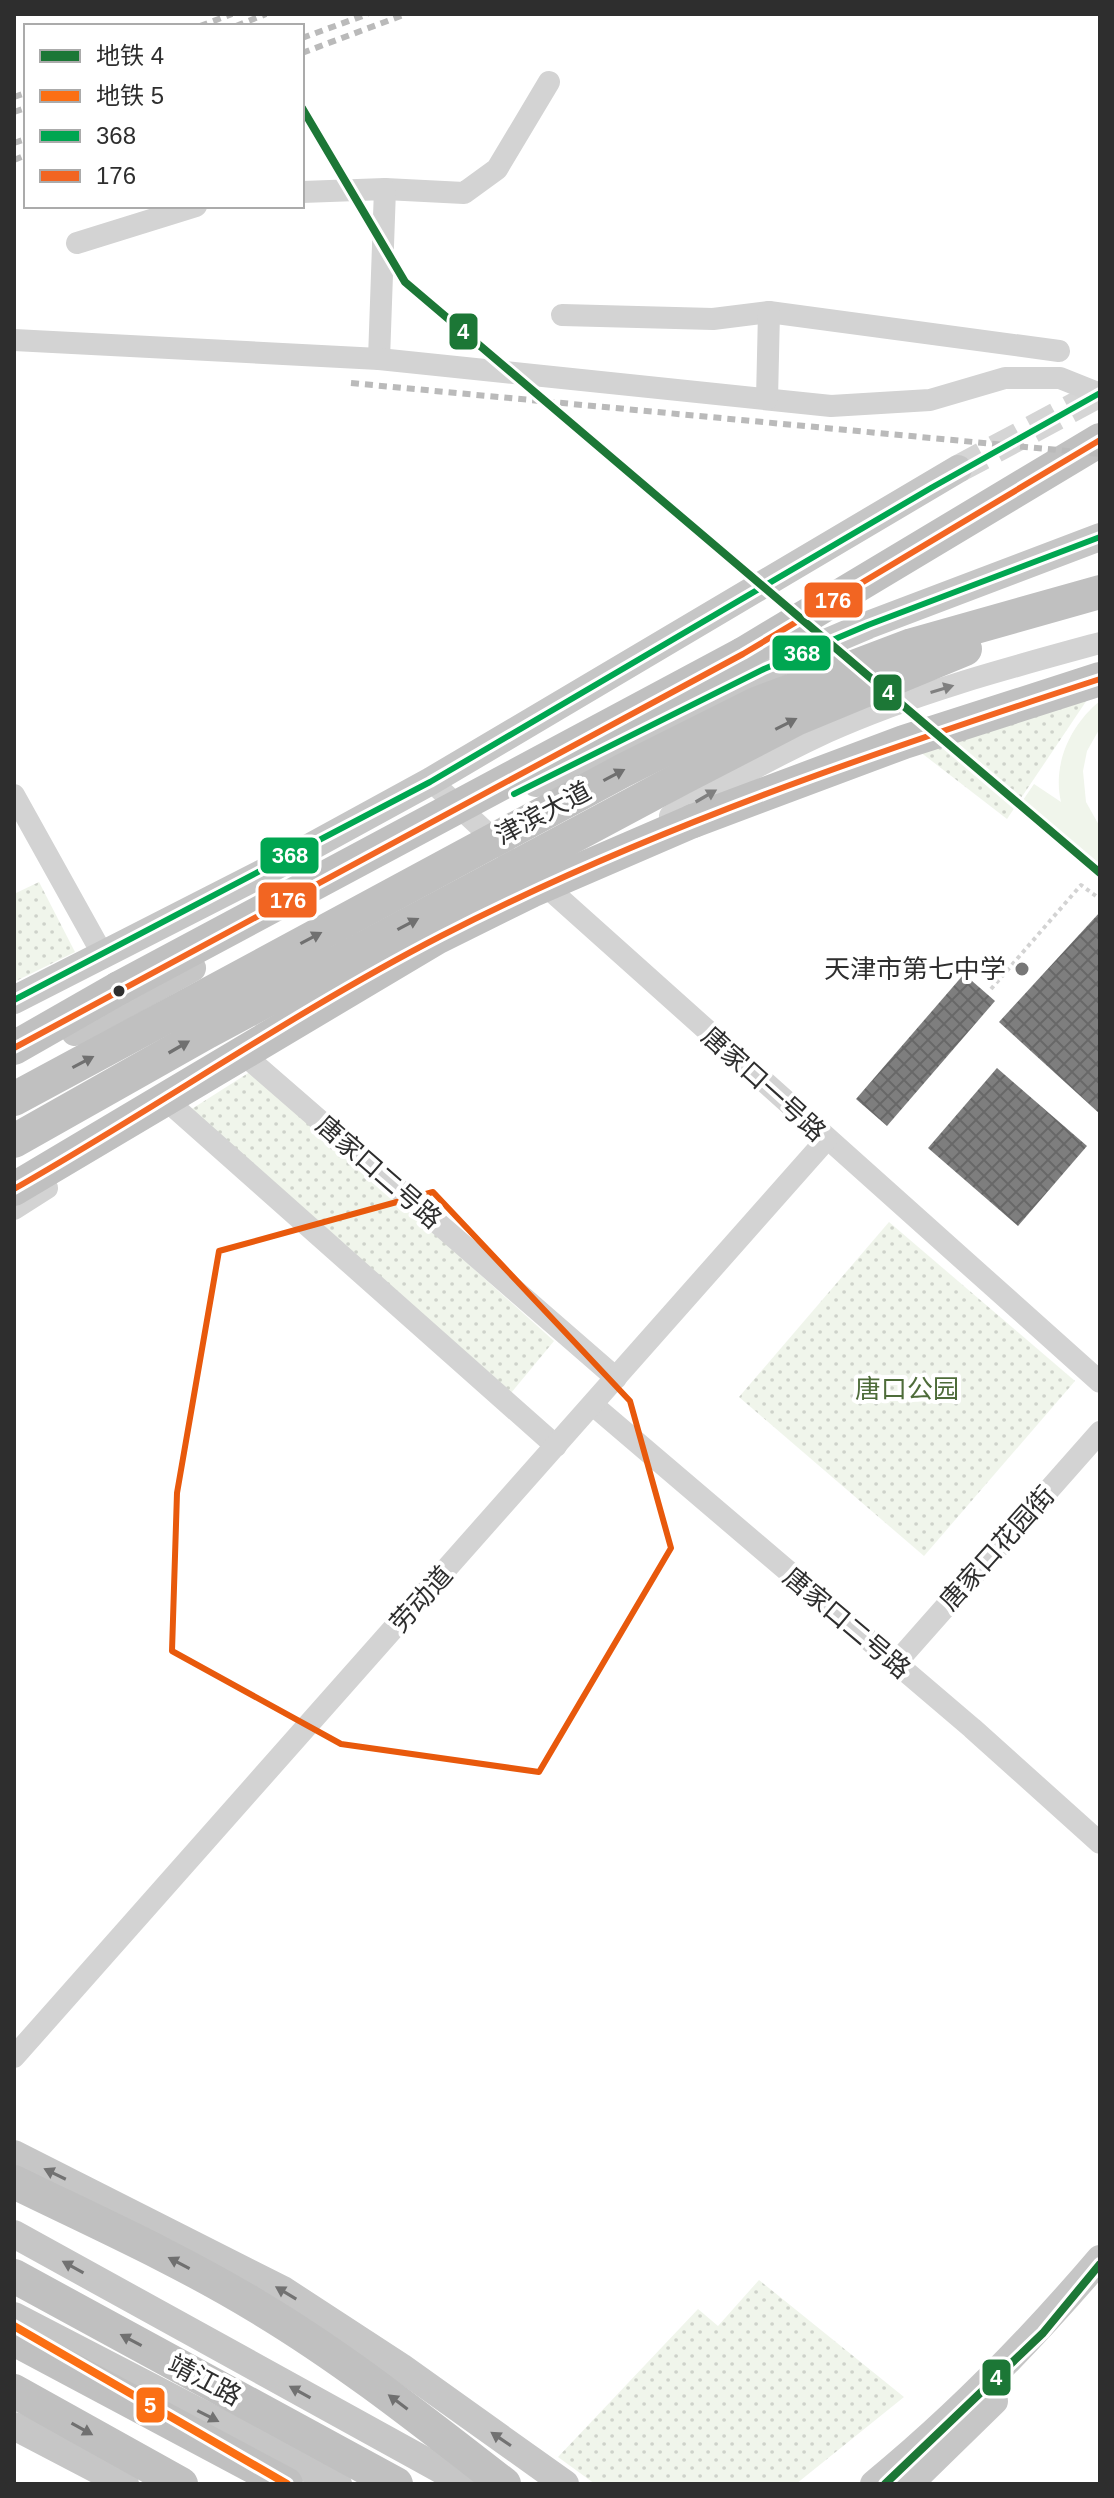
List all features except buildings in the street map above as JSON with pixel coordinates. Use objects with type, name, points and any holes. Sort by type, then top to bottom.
[{"type":"highway","points":[[754,662],[1100,440]]},
{"type":"highway","points":[[754,662],[1100,466]]},
{"type":"highway","name":"津滨大道","points":[[14,1099],[622,771],[756,704],[912,645],[1100,592]]},
{"type":"highway","points":[[14,1141],[207,1032],[746,744],[798,718],[1064,604]]},
{"type":"highway","name":"津滨大道","points":[[14,1048],[119,988],[754,662]]},
{"type":"highway","points":[[14,1189],[438,937],[531,891],[693,821],[904,742],[1100,679]]},
{"type":"highway","points":[[14,1034],[119,988]]},
{"type":"highway","points":[[14,2182],[125,2234],[258,2307],[360,2374],[504,2484]]},
{"type":"highway","name":"靖江路","points":[[14,2276],[396,2484]]},
{"type":"highway","name":"靖江路","points":[[14,2339],[286,2484]]},
{"type":"highway","points":[[14,2354],[81,2386],[170,2422]]},
{"type":"highway","points":[[14,2391],[181,2484]]},
{"type":"main road","points":[[14,1000],[431,781],[958,469]]},
{"type":"main road","name":"津滨大道","points":[[754,662],[868,625],[1100,537]]},
{"type":"main road","points":[[14,1065],[754,662]]},
{"type":"main road","points":[[14,2154],[283,2290],[401,2367],[565,2484]]},
{"type":"main road","points":[[14,2234],[467,2484]]},
{"type":"main road","points":[[874,2484],[1004,2366],[1044,2326],[1100,2259]]},
{"type":"main road","points":[[909,2484],[1016,2379],[1100,2276]]},
{"type":"main road","points":[[14,2316],[338,2484]]},
{"type":"main road","points":[[14,2426],[125,2484]]},
{"type":"street","points":[[304,192],[385,189],[464,193],[497,169],[549,82]]},
{"type":"street","points":[[379,359],[385,189]]},
{"type":"street","points":[[77,243],[190,208]]},
{"type":"street","points":[[767,399],[769,312]]},
{"type":"street","points":[[562,315],[713,319],[769,312],[1059,351]]},
{"type":"street","points":[[14,340],[379,359],[831,406],[930,400],[1005,378],[1060,378],[1100,394]]},
{"type":"street","points":[[14,1209],[250,1060],[364,992],[492,927],[739,776],[828,732],[914,698],[1100,643]]},
{"type":"street","name":"唐家口一号路","points":[[431,781],[826,1140],[1100,1382]]},
{"type":"street","points":[[14,795],[103,955]]},
{"type":"street","name":"唐家口二号路","points":[[250,1060],[616,1378]]},
{"type":"street","points":[[174,1107],[556,1446]]},
{"type":"street","name":"劳动道","points":[[14,2057],[826,1140]]},
{"type":"street","name":"唐家口二号路","points":[[593,1405],[1100,1843]]},
{"type":"street","name":"唐家口花园街","points":[[895,1664],[1100,1432]]},
{"type":"path","points":[[991,989],[1081,885],[1100,899]]},
{"type":"highlighted area","points":[[433,1192],[630,1401],[671,1548],[539,1772],[341,1744],[172,1651],[177,1493],[219,1251]]},
{"type":"green space","points":[[1091,694],[1007,819],[915,748]]},
{"type":"green space","points":[[1100,701],[1100,728],[1087,751],[1083,771],[1086,802],[1100,827],[1100,868],[1017,809],[1034,784],[1061,802],[1059,773],[1066,746],[1080,721]]},
{"type":"green space","points":[[39,882],[75,952],[14,982],[14,894]]},
{"type":"green space","points":[[253,1070],[554,1341],[511,1393],[187,1112]]},
{"type":"green space","name":"唐口公园","points":[[889,1222],[1075,1381],[924,1556],[739,1397]]},
{"type":"green space","points":[[759,2280],[904,2397],[796,2484],[595,2484],[558,2457],[698,2309],[718,2326]]},
{"type":"tunnel","points":[[958,469],[1100,393]]},
{"type":"railway","points":[[205,24],[232,14]]},
{"type":"railway","points":[[241,24],[266,14]]},
{"type":"railway","points":[[304,37],[368,14]]},
{"type":"railway","points":[[304,52],[406,14]]},
{"type":"railway","points":[[14,97],[24,94]]},
{"type":"railway","points":[[14,112],[24,109]]},
{"type":"railway","points":[[14,143],[24,140]]},
{"type":"railway","points":[[14,160],[24,156]]},
{"type":"railway","points":[[351,383],[1100,454]]},
{"type":"metro line","name":"4","points":[[304,111],[405,282],[1100,873]]},
{"type":"metro line","name":"4","points":[[885,2484],[1043,2333],[1100,2264]]},
{"type":"metro line","name":"5","points":[[14,2326],[287,2484]]},
{"type":"transit line","name":"368","points":[[14,1000],[430,782],[931,488],[1100,393]]},
{"type":"transit line","name":"176","points":[[14,1048],[743,654],[1100,440]]},
{"type":"transit line","name":"368","points":[[514,794],[764,669],[868,625],[1100,537]]},
{"type":"transit line","name":"176","points":[[14,1189],[386,965],[520,897],[682,826],[765,794],[1100,679]]},
{"type":"place","name":"天津市第七中学","points":[[1022,969]]}]
